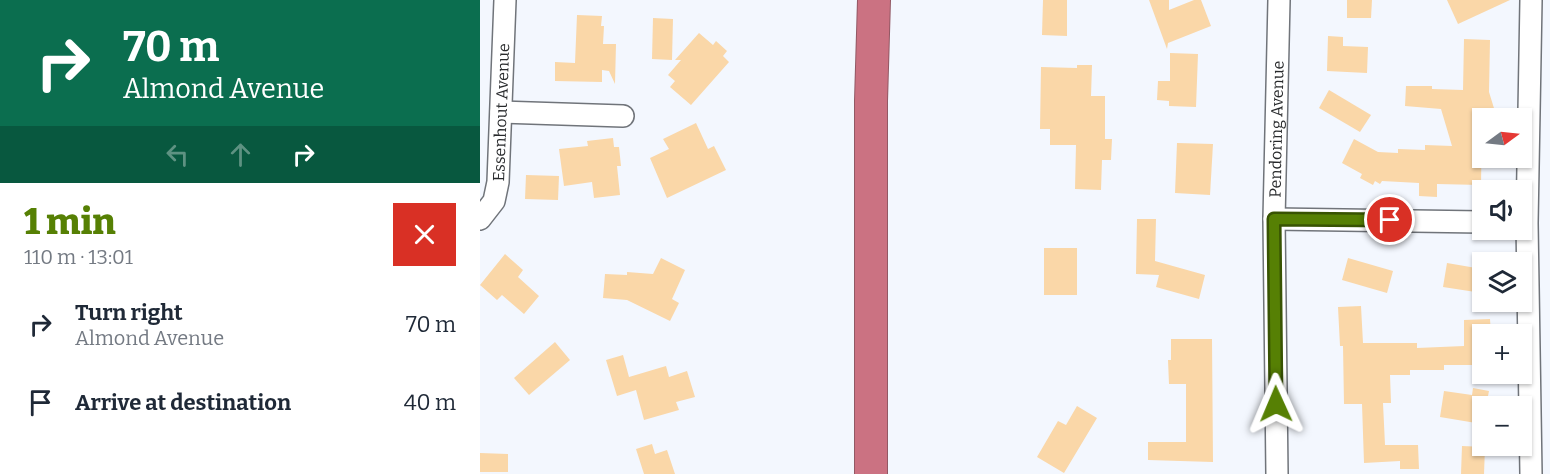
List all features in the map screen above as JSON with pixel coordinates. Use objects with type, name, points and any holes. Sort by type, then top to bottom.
[{"type":"highway","points":[[871,474],[871,101],[874,0]]},
{"type":"street","name":"Essenhout Avenue","points":[[480,219],[490,208],[496,191],[505,0]]},
{"type":"street","name":"Pendoring Avenue","points":[[1277,474],[1274,219],[1279,0]]},
{"type":"street","points":[[1525,180],[1531,0]]},
{"type":"street","points":[[501,112],[623,116]]},
{"type":"street","points":[[1274,219],[1472,222]]},
{"type":"street","points":[[1524,240],[1531,474]]},
{"type":"building","points":[[1043,0],[1067,0],[1067,36],[1042,35]]},
{"type":"building","points":[[1149,0],[1169,0],[1169,10],[1194,0],[1201,0],[1211,26],[1168,43],[1167,49]]},
{"type":"building","points":[[1347,0],[1372,0],[1371,18],[1347,18]]},
{"type":"building","points":[[1447,0],[1510,0],[1458,24]]},
{"type":"building","points":[[577,15],[602,16],[603,44],[616,44],[615,84],[609,71],[602,70],[602,82],[555,81],[555,62],[575,63]]},
{"type":"building","points":[[653,18],[673,19],[672,60],[652,59]]},
{"type":"building","points":[[699,33],[713,45],[716,41],[727,51],[723,56],[729,62],[691,105],[670,87],[675,81],[668,75],[681,60],[675,60]]},
{"type":"building","points":[[1328,36],[1343,37],[1343,46],[1368,47],[1367,73],[1327,71]]},
{"type":"building","points":[[1464,39],[1490,40],[1489,92],[1494,108],[1472,108],[1472,168],[1481,168],[1481,180],[1472,180],[1472,185],[1437,184],[1437,197],[1419,196],[1419,183],[1382,181],[1380,184],[1375,181],[1373,185],[1360,178],[1362,174],[1342,163],[1354,139],[1378,152],[1398,153],[1398,149],[1425,150],[1425,145],[1452,146],[1441,109],[1405,106],[1406,86],[1432,86],[1432,89],[1463,90]]},
{"type":"building","points":[[1170,53],[1198,54],[1196,107],[1169,106],[1169,101],[1157,100],[1158,81],[1170,81]]},
{"type":"building","points":[[1077,65],[1092,65],[1091,96],[1105,96],[1105,139],[1112,139],[1111,160],[1102,160],[1101,190],[1075,189],[1076,145],[1050,145],[1050,129],[1040,129],[1041,67],[1077,68]]},
{"type":"building","points":[[1329,90],[1371,115],[1360,132],[1319,108]]},
{"type":"building","points":[[696,123],[708,149],[714,146],[726,170],[667,198],[650,158],[669,149],[663,139]]},
{"type":"building","points":[[613,138],[614,147],[619,147],[621,166],[617,166],[620,195],[594,198],[592,182],[564,186],[559,149],[588,146],[587,141]]},
{"type":"building","points":[[1177,143],[1213,144],[1210,195],[1175,193]]},
{"type":"building","points":[[526,175],[559,176],[558,200],[525,199]]},
{"type":"building","points":[[1137,219],[1156,219],[1155,261],[1205,275],[1199,299],[1156,287],[1159,275],[1136,274]]},
{"type":"building","points":[[1044,248],[1077,248],[1077,295],[1044,295]]},
{"type":"building","points":[[505,254],[523,270],[518,277],[539,296],[524,314],[502,295],[497,300],[480,285]]},
{"type":"building","points":[[661,258],[685,270],[672,299],[679,303],[670,321],[627,300],[603,298],[605,274],[627,275],[627,272],[653,274]]},
{"type":"building","points":[[1348,258],[1393,271],[1387,293],[1342,280]]},
{"type":"building","points":[[1447,263],[1472,267],[1472,291],[1443,287]]},
{"type":"building","points":[[1361,306],[1363,343],[1417,343],[1417,348],[1464,346],[1464,320],[1490,319],[1490,324],[1472,324],[1472,365],[1444,365],[1444,370],[1410,370],[1410,375],[1390,375],[1391,403],[1383,403],[1385,445],[1418,445],[1419,469],[1400,469],[1400,461],[1364,463],[1362,404],[1344,404],[1343,346],[1340,346],[1338,307]]},
{"type":"building","points":[[1171,339],[1212,339],[1213,462],[1148,460],[1148,442],[1186,442],[1186,384],[1169,384],[1168,360],[1171,360]]},
{"type":"building","points":[[555,342],[570,360],[529,395],[514,378]]},
{"type":"building","points":[[623,355],[629,377],[666,366],[669,377],[687,371],[695,397],[676,402],[679,410],[644,420],[636,390],[617,396],[606,360]]},
{"type":"building","points":[[1473,388],[1489,391],[1488,396],[1472,396],[1472,422],[1440,417],[1444,391],[1472,395]]},
{"type":"building","points":[[1077,406],[1097,418],[1064,473],[1037,457],[1058,421],[1066,425]]},
{"type":"building","points":[[652,444],[655,454],[667,450],[675,474],[644,474],[636,449]]},
{"type":"building","points":[[1462,446],[1472,446],[1472,456],[1485,456],[1484,474],[1461,474]]},
{"type":"building","points":[[480,453],[508,454],[508,472],[480,472]]},
{"type":"route","points":[[1276,404],[1274,219],[1390,220]]}]
